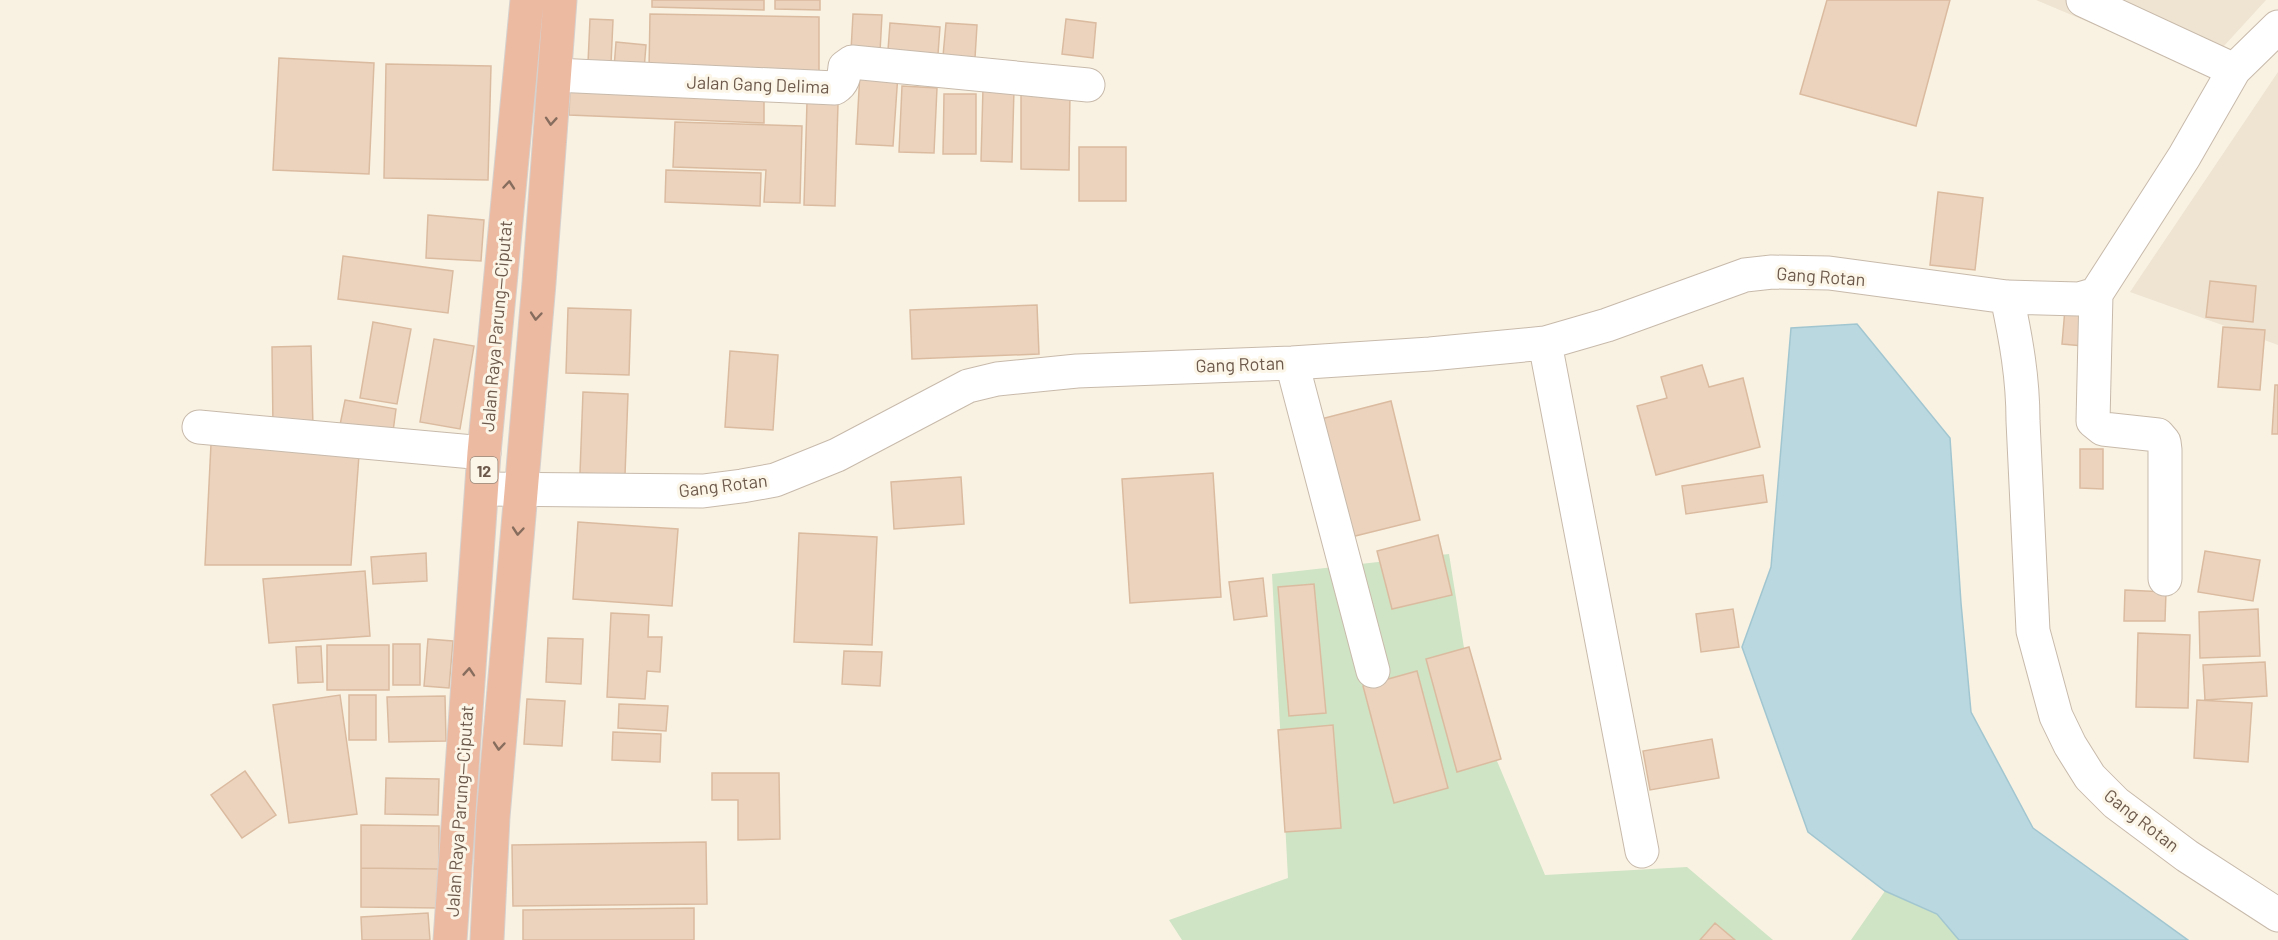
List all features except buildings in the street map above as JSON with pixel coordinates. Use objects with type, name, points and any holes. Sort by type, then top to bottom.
[{"type":"highway","name":"Jalan Raya Parung—Ciputat","points":[[450,940],[484,453],[527,0]]},
{"type":"highway","name":"Jalan Raya Parung—Ciputat","points":[[488,940],[493,818],[560,0]]},
{"type":"street","points":[[2084,0],[2234,70]]},
{"type":"street","points":[[2165,579],[2164,442],[2158,435],[2103,429],[2093,421],[2096,294],[2184,157],[2234,70],[2278,27]]},
{"type":"street","name":"Jalan Gang Delima","points":[[555,75],[835,88],[841,85],[845,67],[852,62],[1088,85]]},
{"type":"street","name":"Gang Rotan","points":[[483,489],[692,491],[742,486],[775,480],[837,455],[968,386],[997,379],[1077,370],[1292,363],[1430,354],[1545,343],[1607,325],[1722,281],[1745,275],[1772,272],[1829,273],[2007,297],[2079,299],[2096,294]]},
{"type":"street","name":"Gang Rotan","points":[[2007,297],[2019,348],[2023,390],[2033,631],[2056,716],[2070,745],[2090,777],[2116,803],[2187,855],[2278,915]]},
{"type":"street","points":[[1545,343],[1642,851]]},
{"type":"street","points":[[1292,363],[1373,671]]},
{"type":"street","points":[[199,427],[484,453]]},
{"type":"shaded area","points":[[2036,0],[2266,0],[2202,70]]},
{"type":"shaded area","points":[[2278,72],[2278,345],[2130,292]]},
{"type":"green space","points":[[1449,554],[1473,704],[1545,875],[1687,867],[1773,940],[1182,940],[1169,920],[1288,878],[1272,574]]},
{"type":"green space","points":[[1885,891],[1937,914],[1959,940],[1851,940]]},
{"type":"water","points":[[1857,324],[1950,438],[1971,712],[2033,828],[2188,940],[1959,940],[1937,914],[1885,891],[1808,832],[1742,647],[1771,567],[1791,328]]}]
